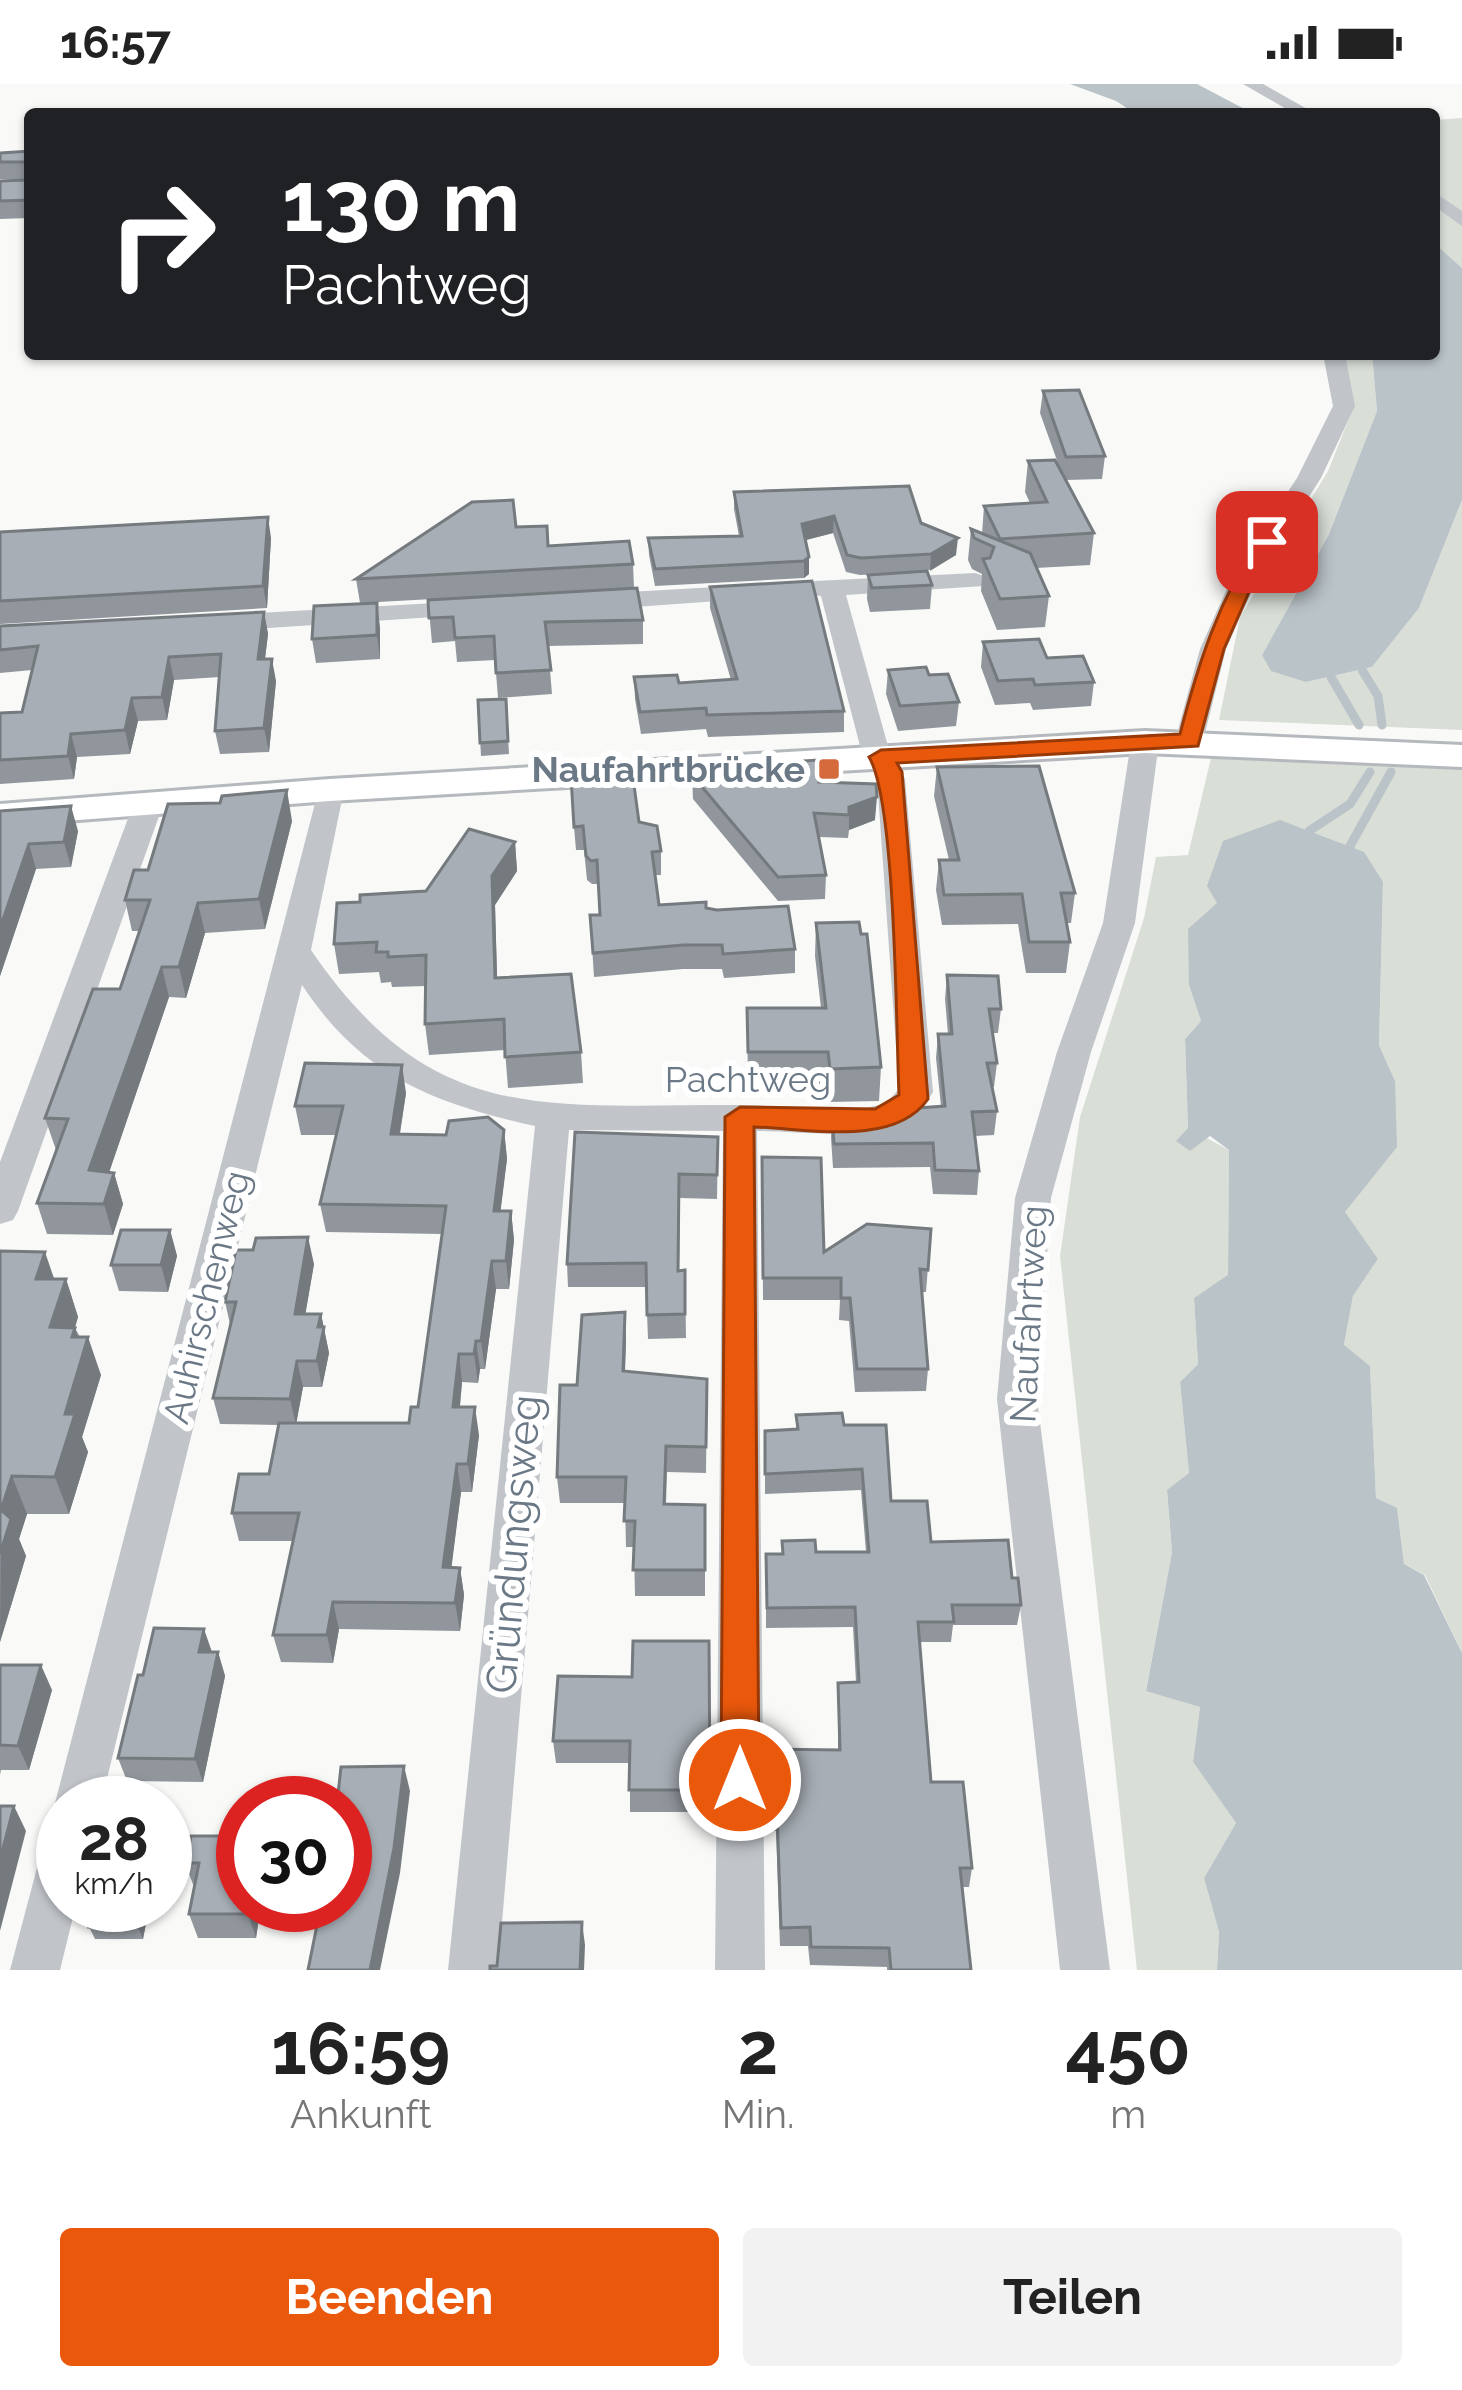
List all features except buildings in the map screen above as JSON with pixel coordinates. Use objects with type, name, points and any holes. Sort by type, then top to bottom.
[{"type":"main road","points":[[0,815],[330,790],[1145,742],[1462,756]]},
{"type":"street","points":[[1252,84],[1297,108]]},
{"type":"street","points":[[1190,741],[1213,649],[1246,574],[1309,478],[1344,406],[1337,390],[1334,360]]},
{"type":"street","points":[[576,603],[975,581]]},
{"type":"street","points":[[832,589],[874,746],[881,757]]},
{"type":"street","points":[[206,624],[507,607]]},
{"type":"street","name":"Naufahrtweg","points":[[1085,1970],[1027,1498],[1018,1378],[1034,1198],[1068,1070],[1120,923],[1145,742]]},
{"type":"street","name":"Pachtweg","points":[[295,950],[352,1034],[384,1059],[448,1092],[553,1118],[889,1117],[914,1099],[900,872],[890,772],[881,757]]},
{"type":"street","name":"Auhirschenweg","points":[[84,1776],[295,950],[330,790]]},
{"type":"street","points":[[0,1211],[148,806]]},
{"type":"street","points":[[740,1117],[740,1970]]},
{"type":"street","name":"Gründungsweg","points":[[473,1970],[553,1118]]},
{"type":"street","points":[[35,1970],[45,1932]]},
{"type":"shaded area","points":[[1070,84],[1197,84],[1243,108],[1127,108]]},
{"type":"shaded area","points":[[1462,118],[1462,268],[1440,248],[1440,120]]},
{"type":"shaded area","points":[[1440,248],[1462,268],[1462,500],[1419,608],[1372,667],[1306,682],[1271,671],[1262,655],[1329,534],[1377,411],[1373,360],[1440,360]]},
{"type":"shaded area","points":[[1342,360],[1373,360],[1377,411],[1329,534],[1262,655],[1306,682],[1372,667],[1419,608],[1462,500],[1462,730],[1219,720],[1240,617],[1328,471],[1354,406]]},
{"type":"shaded area","points":[[1211,758],[1462,768],[1462,1653],[1425,1575],[1404,1564],[1397,1509],[1376,1498],[1370,1366],[1344,1346],[1353,1296],[1378,1259],[1345,1213],[1395,1081],[1379,1045],[1383,882],[1217,903],[1189,985],[1201,1021],[1185,1039],[1188,1128],[1229,1150],[1228,1276],[1194,1298],[1198,1364],[1180,1382],[1189,1473],[1167,1491],[1172,1552],[1146,1690],[1200,1707],[1193,1762],[1236,1823],[1204,1878],[1219,1932],[1217,1970],[1137,1970],[1060,1256],[1080,1117],[1144,918],[1156,857],[1188,855]]},
{"type":"shaded area","points":[[1280,820],[1364,852],[1383,882],[1379,1045],[1395,1081],[1397,1147],[1345,1212],[1378,1259],[1353,1296],[1344,1345],[1370,1366],[1376,1498],[1397,1508],[1404,1564],[1424,1575],[1462,1653],[1462,1970],[1217,1970],[1219,1932],[1204,1878],[1236,1823],[1193,1762],[1200,1707],[1146,1691],[1172,1552],[1167,1490],[1189,1473],[1180,1382],[1198,1364],[1194,1298],[1228,1275],[1229,1150],[1210,1136],[1190,1151],[1176,1141],[1188,1128],[1185,1039],[1201,1021],[1189,985],[1188,929],[1217,903],[1207,886],[1223,841]]},
{"type":"waterway","points":[[1362,670],[1378,696],[1382,725]]},
{"type":"waterway","points":[[1331,677],[1359,725]]},
{"type":"waterway","points":[[1309,831],[1350,804],[1370,772]]},
{"type":"waterway","points":[[1350,846],[1391,772]]},
{"type":"place","name":"Naufahrtbrücke","points":[[829,769]]},
{"type":"route","points":[[740,1780],[740,1117],[875,1119],[889,1117],[914,1099],[900,872],[890,772],[881,757],[1190,741],[1213,649],[1246,574],[1267,542]]}]
